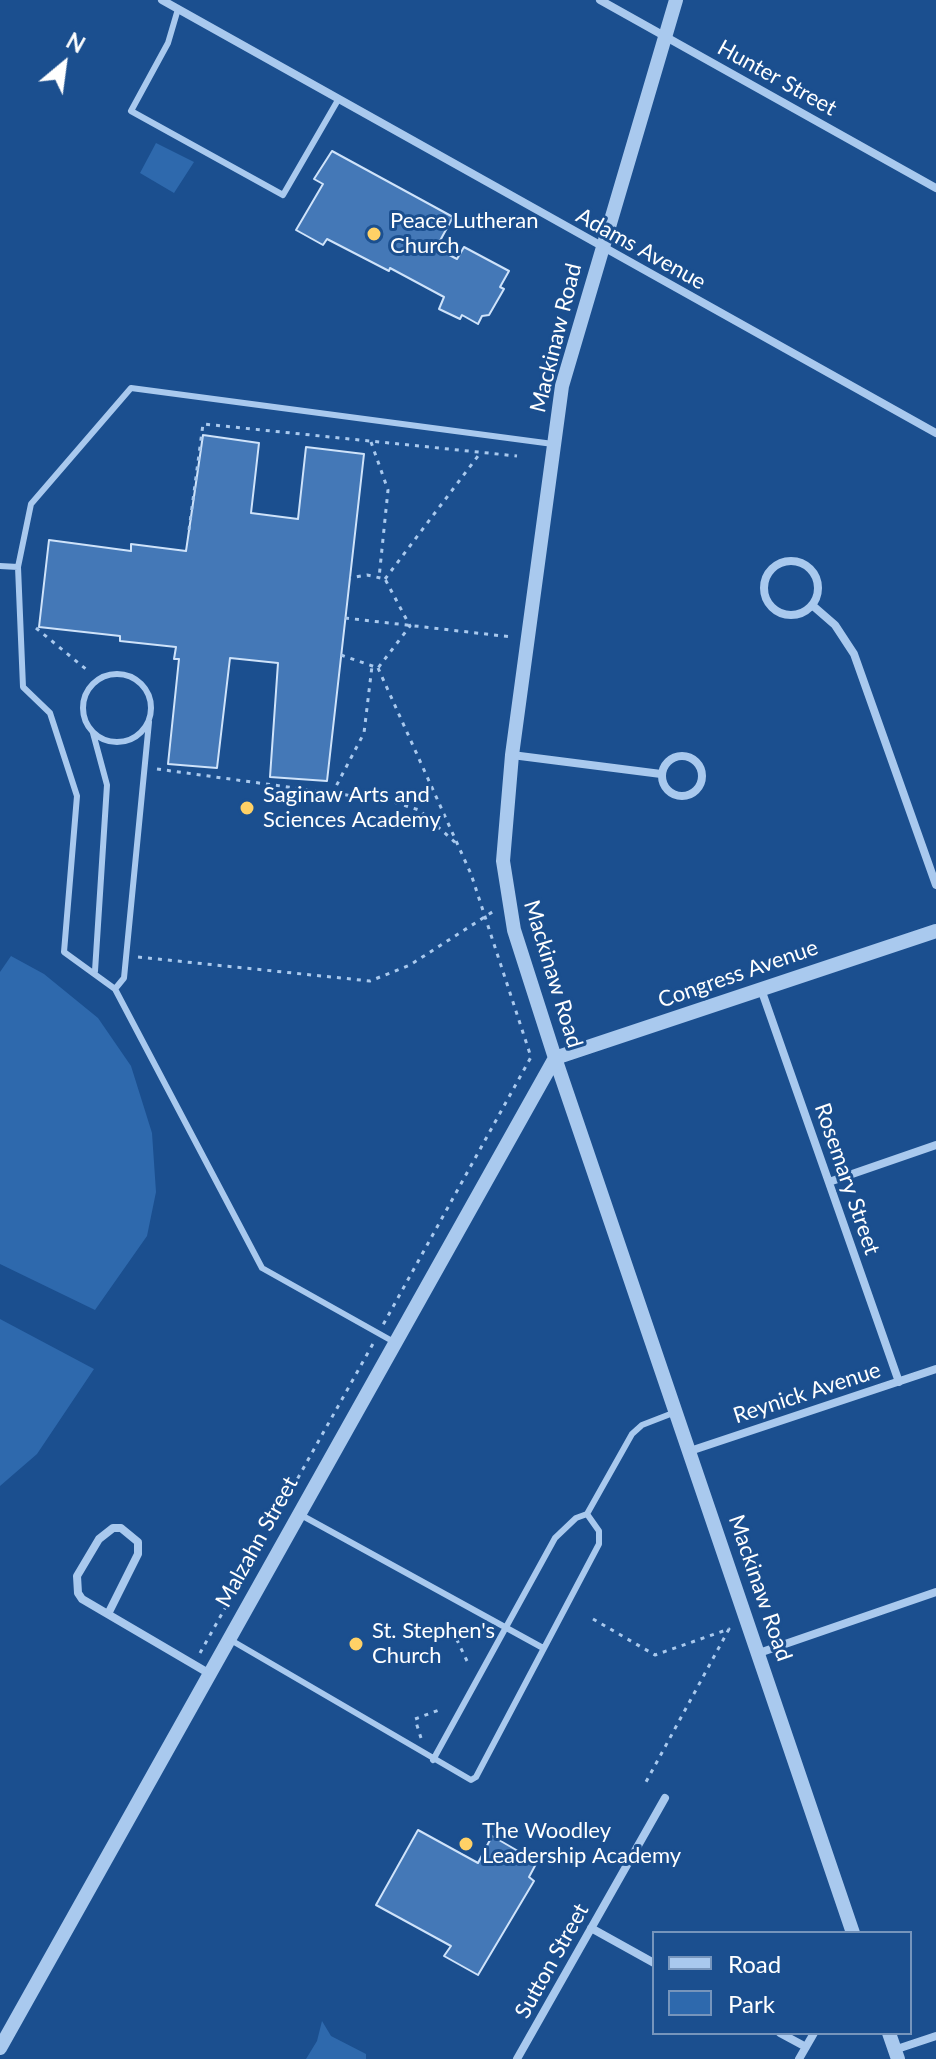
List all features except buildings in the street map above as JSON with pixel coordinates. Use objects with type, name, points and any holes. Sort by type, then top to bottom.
[{"type":"street","name":"Adams Avenue","points":[[162,0],[936,433]]},
{"type":"street","points":[[178,9],[184,0]]},
{"type":"street","name":"Hunter Street","points":[[600,0],[936,188]]},
{"type":"street","name":"Mackinaw Road","points":[[676,0],[562,386],[512,755],[503,861],[507,902],[555,1058],[852,1931]]},
{"type":"street","points":[[784,562],[801,562],[808,567],[818,589],[812,605],[796,614],[778,611],[771,605],[764,589],[770,571],[784,562]]},
{"type":"street","points":[[812,605],[835,625],[854,654],[936,885]]},
{"type":"street","points":[[512,755],[661,774]]},
{"type":"street","points":[[679,755],[692,758],[702,775],[694,792],[681,796],[664,787],[661,774],[666,762],[679,755]]},
{"type":"street","name":"Congress Avenue","points":[[555,1058],[936,931]]},
{"type":"street","name":"Rosemary Street","points":[[761,989],[899,1382]]},
{"type":"street","name":"Malzahn Street","points":[[0,2048],[555,1058]]},
{"type":"street","points":[[829,1182],[936,1145]]},
{"type":"street","name":"Reynick Avenue","points":[[690,1451],[936,1369]]},
{"type":"street","points":[[108,1614],[138,1554],[138,1542],[129,1532],[113,1528],[104,1533],[77,1576],[75,1586],[82,1599],[210,1674]]},
{"type":"street","points":[[759,1653],[936,1592]]},
{"type":"street","name":"Sutton Street","points":[[517,2059],[665,1798]]},
{"type":"street","points":[[591,1928],[652,1962]]},
{"type":"street","points":[[784,2035],[806,2047]]},
{"type":"street","points":[[799,2059],[813,2035]]},
{"type":"street","points":[[890,2035],[896,2054],[936,2036]]},
{"type":"lane","points":[[178,9],[168,43],[131,111],[283,195],[338,100]]},
{"type":"lane","points":[[394,1342],[262,1268],[115,989],[95,971],[64,952],[77,796],[50,713],[23,687],[18,567],[31,504],[131,388],[553,444]]},
{"type":"lane","points":[[0,566],[18,567]]},
{"type":"lane","points":[[95,971],[107,785],[93,733],[83,711],[88,689],[107,675],[119,674],[139,682],[151,701],[124,978],[115,989]]},
{"type":"lane","points":[[93,733],[113,743],[124,742],[134,738],[149,722]]},
{"type":"lane","points":[[433,1760],[555,1538],[576,1518],[587,1514],[627,1440],[642,1425],[676,1412]]},
{"type":"lane","points":[[298,1514],[543,1648]]},
{"type":"lane","points":[[229,1639],[467,1780],[476,1777],[599,1544],[599,1531],[587,1514]]},
{"type":"path","points":[[189,530],[203,424],[517,456]]},
{"type":"path","points":[[371,442],[388,490],[379,578]]},
{"type":"path","points":[[385,579],[481,452]]},
{"type":"path","points":[[350,578],[385,579]]},
{"type":"path","points":[[385,579],[410,626]]},
{"type":"path","points":[[345,618],[528,638]]},
{"type":"path","points":[[378,668],[410,626]]},
{"type":"path","points":[[36,628],[87,670]]},
{"type":"path","points":[[200,1653],[531,1057],[458,845],[378,668],[341,655]]},
{"type":"path","points":[[332,794],[364,733],[372,666]]},
{"type":"path","points":[[157,769],[390,801],[419,810],[458,845]]},
{"type":"path","points":[[134,957],[370,981],[410,965],[507,902]]},
{"type":"path","points":[[593,1619],[655,1655],[729,1629],[646,1782]]},
{"type":"path","points":[[467,1661],[457,1640],[483,1633]]},
{"type":"path","points":[[422,1742],[415,1719],[439,1710]]},
{"type":"green space","points":[[156,143],[194,162],[174,193],[140,173]]},
{"type":"green space","points":[[11,956],[44,974],[98,1018],[131,1066],[152,1133],[156,1192],[147,1236],[95,1310],[0,1264],[0,972]]},
{"type":"green space","points":[[0,1319],[94,1369],[37,1454],[0,1486]]},
{"type":"green space","points":[[322,2021],[331,2036],[366,2054],[366,2059],[306,2059],[317,2041]]},
{"type":"place","name":"Peace Lutheran Church","points":[[374,234]]},
{"type":"place","name":"Saginaw Arts and Sciences Academy","points":[[247,808]]},
{"type":"place","name":"St. Stephen's Church","points":[[356,1644]]},
{"type":"place","name":"The Woodley Leadership Academy","points":[[466,1844]]}]
